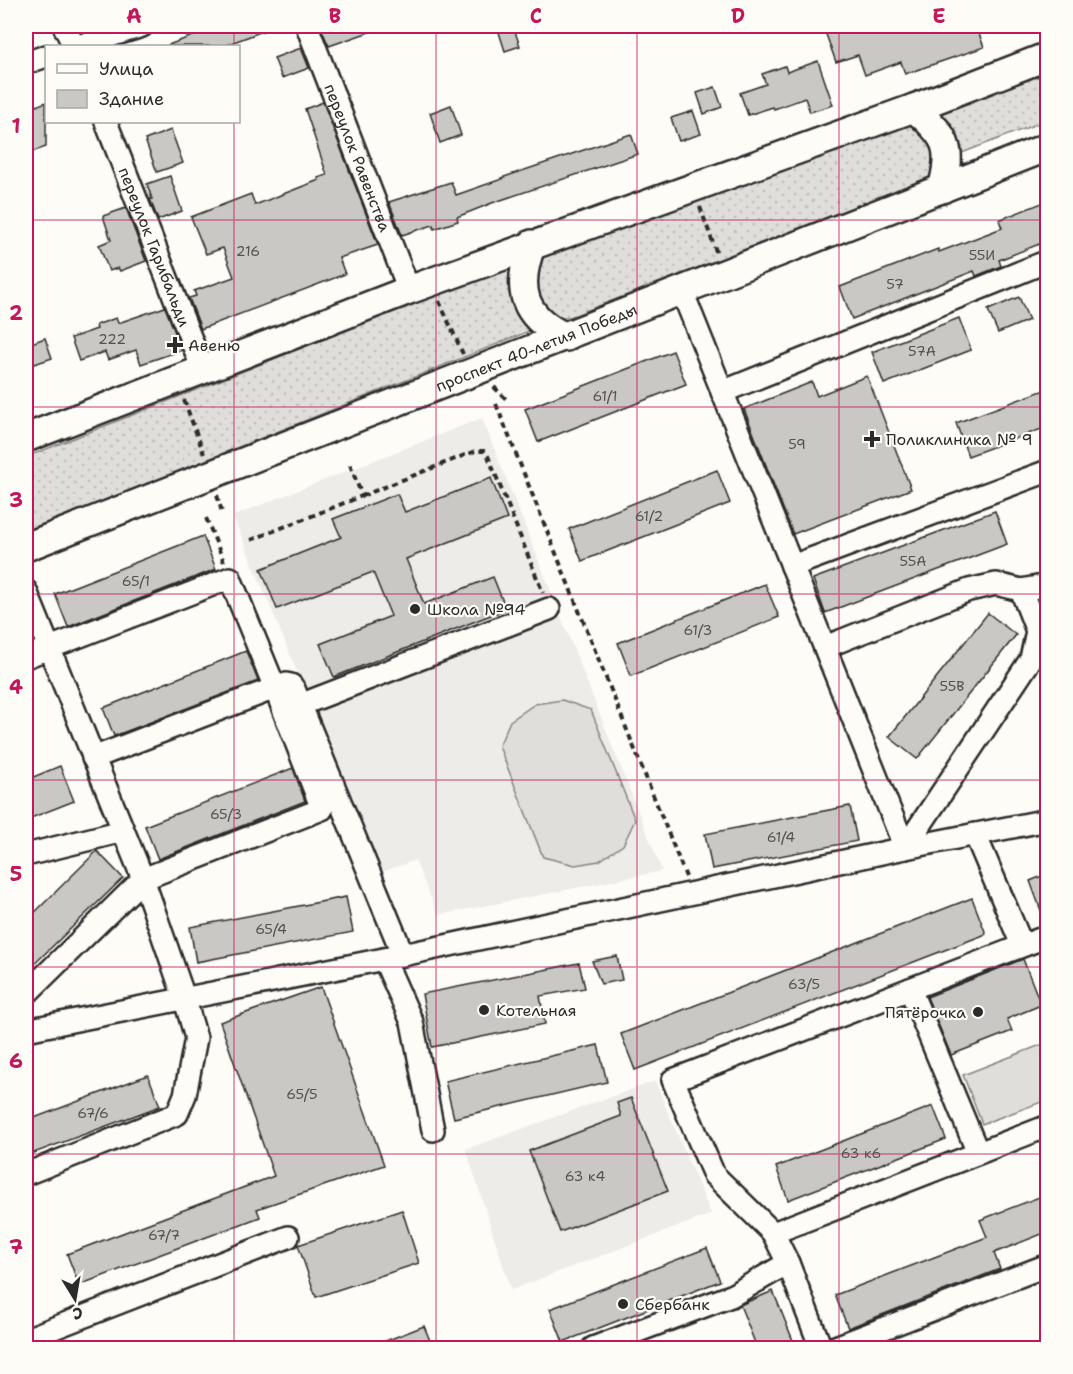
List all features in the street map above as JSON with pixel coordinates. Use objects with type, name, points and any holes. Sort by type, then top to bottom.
[{"type":"main road","points":[[26,438],[532,244],[914,108],[1047,56]]},
{"type":"main road","points":[[914,108],[933,125],[946,147],[948,158],[942,189]]},
{"type":"main road","name":"проспект 40-летия Победы","points":[[26,547],[1047,147]]},
{"type":"main road","points":[[532,244],[523,272],[522,286],[526,300],[543,323],[566,337]]},
{"type":"street","points":[[64,26],[75,45]]},
{"type":"street","points":[[79,45],[142,26]]},
{"type":"street","name":"переулок Равенства","points":[[307,26],[420,286]]},
{"type":"street","points":[[26,63],[45,56]]},
{"type":"street","name":"переулок Гарибальди","points":[[106,123],[203,370]]},
{"type":"street","points":[[722,392],[1047,261]]},
{"type":"street","points":[[682,291],[905,848]]},
{"type":"street","points":[[792,566],[1047,471]]},
{"type":"street","points":[[26,657],[230,578],[274,688],[292,708],[393,957],[412,1022],[433,1130]]},
{"type":"street","points":[[825,647],[969,590],[996,584],[1021,590],[1047,585]]},
{"type":"street","points":[[905,848],[1031,659],[1037,631],[1021,590]]},
{"type":"street","points":[[26,591],[142,879],[185,1000],[196,1038],[185,1095],[177,1114],[26,1174]]},
{"type":"street","points":[[292,708],[549,609]]},
{"type":"street","points":[[93,758],[274,688]]},
{"type":"street","points":[[26,994],[142,879],[322,809],[292,708]]},
{"type":"street","points":[[26,1030],[185,1000],[1047,820]]},
{"type":"street","points":[[26,855],[123,831]]},
{"type":"street","points":[[975,834],[1022,945]]},
{"type":"street","points":[[821,1348],[788,1263],[773,1233],[714,1175],[673,1080],[1047,936]]},
{"type":"street","points":[[910,989],[978,1153]]},
{"type":"street","points":[[773,1233],[1047,1126]]},
{"type":"street","points":[[26,1339],[288,1237]]},
{"type":"street","points":[[593,1348],[731,1296],[788,1263]]},
{"type":"street","points":[[832,1348],[1047,1265]]},
{"type":"path","points":[[692,187],[725,274]]},
{"type":"path","points":[[420,286],[463,355]]},
{"type":"path","points":[[177,381],[205,458]]},
{"type":"path","points":[[492,384],[507,400]]},
{"type":"path","points":[[496,404],[689,885]]},
{"type":"path","points":[[251,540],[475,450],[484,451],[549,609]]},
{"type":"path","points":[[349,462],[362,496]]},
{"type":"path","points":[[215,490],[222,512]]},
{"type":"path","points":[[206,518],[230,578]]},
{"type":"shaded area","points":[[1047,62],[1047,120],[949,158],[928,107]]},
{"type":"shaded area","points":[[908,125],[925,133],[933,144],[935,159],[933,177],[570,317],[553,317],[541,309],[530,267],[537,256]]},
{"type":"shaded area","points":[[517,263],[511,283],[512,299],[532,330],[26,532],[26,457]]},
{"type":"shaded area","name":"Школа №94","points":[[482,418],[662,871],[438,915],[415,860],[380,873],[233,516]]},
{"type":"shaded area","points":[[562,700],[591,710],[635,820],[623,845],[599,861],[575,865],[543,857],[499,746],[510,721],[535,704]]},
{"type":"shaded area","points":[[1046,1043],[1048,1048],[1047,1100],[982,1124],[963,1075]]},
{"type":"shaded area","points":[[655,1081],[711,1214],[511,1290],[466,1149]]},
{"type":"building","points":[[220,26],[274,26],[226,45],[168,45]]},
{"type":"building","points":[[320,26],[381,26],[381,28],[329,46]]},
{"type":"building","points":[[497,26],[513,26],[520,46],[505,51]]},
{"type":"building","points":[[823,26],[976,26],[984,47],[905,74],[901,62],[865,75],[858,55],[836,62]]},
{"type":"building","points":[[301,48],[309,68],[282,78],[274,58]]},
{"type":"building","points":[[818,61],[833,105],[810,112],[805,98],[748,115],[740,93],[766,84],[762,74],[785,66],[787,72]]},
{"type":"building","points":[[715,87],[722,107],[704,114],[697,93]]},
{"type":"building","points":[[45,102],[46,147],[26,154],[26,110]]},
{"type":"building","points":[[323,102],[378,245],[339,258],[345,274],[201,329],[189,298],[196,296],[194,291],[234,277],[223,248],[206,254],[191,217],[251,194],[255,205],[327,175],[305,109]]},
{"type":"building","points":[[451,105],[461,135],[440,143],[430,113]]},
{"type":"building","points":[[693,111],[701,134],[679,141],[671,118]]},
{"type":"building","points":[[171,130],[183,163],[157,172],[145,140]]},
{"type":"building","points":[[631,134],[638,154],[492,203],[457,217],[458,221],[434,229],[433,225],[402,235],[389,202],[451,182],[456,195]]},
{"type":"building","points":[[170,176],[182,211],[158,220],[147,184]]},
{"type":"building","points":[[1047,201],[1047,241],[999,260],[1001,266],[976,276],[974,271],[852,319],[840,287],[938,249],[939,252],[1002,228],[999,220]]},
{"type":"building","points":[[126,208],[146,261],[120,271],[118,268],[109,271],[99,245],[111,240],[103,216]]},
{"type":"building","points":[[1019,297],[1029,320],[998,333],[988,310]]},
{"type":"building","points":[[165,307],[182,350],[141,364],[136,350],[108,360],[105,352],[79,361],[71,338],[97,329],[96,325],[116,318],[118,323]]},
{"type":"building","points":[[959,318],[971,350],[884,384],[872,352]]},
{"type":"building","points":[[45,338],[52,358],[26,367],[26,345]]},
{"type":"building","points":[[673,351],[686,384],[538,442],[525,409]]},
{"type":"building","points":[[867,376],[911,489],[793,534],[744,409],[812,382],[817,396]]},
{"type":"building","points":[[1047,389],[1047,427],[968,456],[956,423]]},
{"type":"building","points":[[717,470],[730,503],[582,561],[569,529]]},
{"type":"building","points":[[491,478],[507,519],[406,559],[424,604],[493,577],[506,609],[334,677],[320,644],[391,616],[373,572],[277,609],[261,569],[341,537],[333,519],[397,494],[405,512]]},
{"type":"building","points":[[995,511],[1007,544],[825,613],[813,579]]},
{"type":"building","points":[[203,536],[216,569],[68,627],[55,594]]},
{"type":"building","points":[[765,584],[779,617],[631,676],[618,643]]},
{"type":"building","points":[[988,613],[1016,635],[917,759],[889,737]]},
{"type":"building","points":[[246,651],[258,681],[114,736],[103,708]]},
{"type":"building","points":[[60,766],[74,801],[26,820],[26,780]]},
{"type":"building","points":[[293,768],[305,801],[158,859],[145,826]]},
{"type":"building","points":[[850,806],[857,841],[712,869],[705,834]]},
{"type":"building","points":[[97,851],[123,878],[26,972],[26,921]]},
{"type":"building","points":[[1047,874],[1047,924],[1046,924],[1030,881]]},
{"type":"building","points":[[346,897],[353,932],[196,962],[190,927]]},
{"type":"building","points":[[972,898],[986,934],[635,1070],[621,1034]]},
{"type":"building","points":[[617,956],[622,980],[601,984],[592,961]]},
{"type":"building","name":"Пятёрочка","points":[[1023,959],[1041,1005],[1007,1019],[1012,1031],[951,1055],[927,997]]},
{"type":"building","name":"Котельная","points":[[579,963],[585,988],[540,996],[545,1024],[432,1047],[422,994]]},
{"type":"building","points":[[321,987],[384,1165],[257,1209],[260,1217],[79,1285],[67,1254],[274,1176],[220,1022]]},
{"type":"building","points":[[598,1045],[607,1082],[454,1118],[445,1081]]},
{"type":"building","points":[[148,1075],[160,1106],[26,1156],[26,1121]]},
{"type":"building","points":[[631,1098],[668,1191],[560,1232],[529,1151],[621,1116],[617,1103]]},
{"type":"building","points":[[933,1106],[946,1139],[788,1200],[776,1167]]},
{"type":"building","points":[[1047,1194],[1047,1232],[994,1253],[1000,1269],[848,1328],[835,1295],[987,1237],[980,1220]]},
{"type":"building","points":[[402,1210],[419,1263],[316,1297],[298,1245]]},
{"type":"building","points":[[707,1248],[720,1281],[563,1342],[550,1309]]},
{"type":"building","points":[[773,1291],[796,1348],[757,1348],[740,1305]]},
{"type":"building","points":[[424,1326],[433,1348],[370,1348],[370,1347]]},
{"type":"place","name":"Авеню","points":[[175,345]]},
{"type":"place","name":"Поликлиника № 9","points":[[872,439]]},
{"type":"place","name":"Школа №94","points":[[415,609]]},
{"type":"place","name":"Котельная","points":[[484,1010]]},
{"type":"place","name":"Пятёрочка","points":[[978,1012]]},
{"type":"place","name":"Сбербанк","points":[[623,1304]]}]
